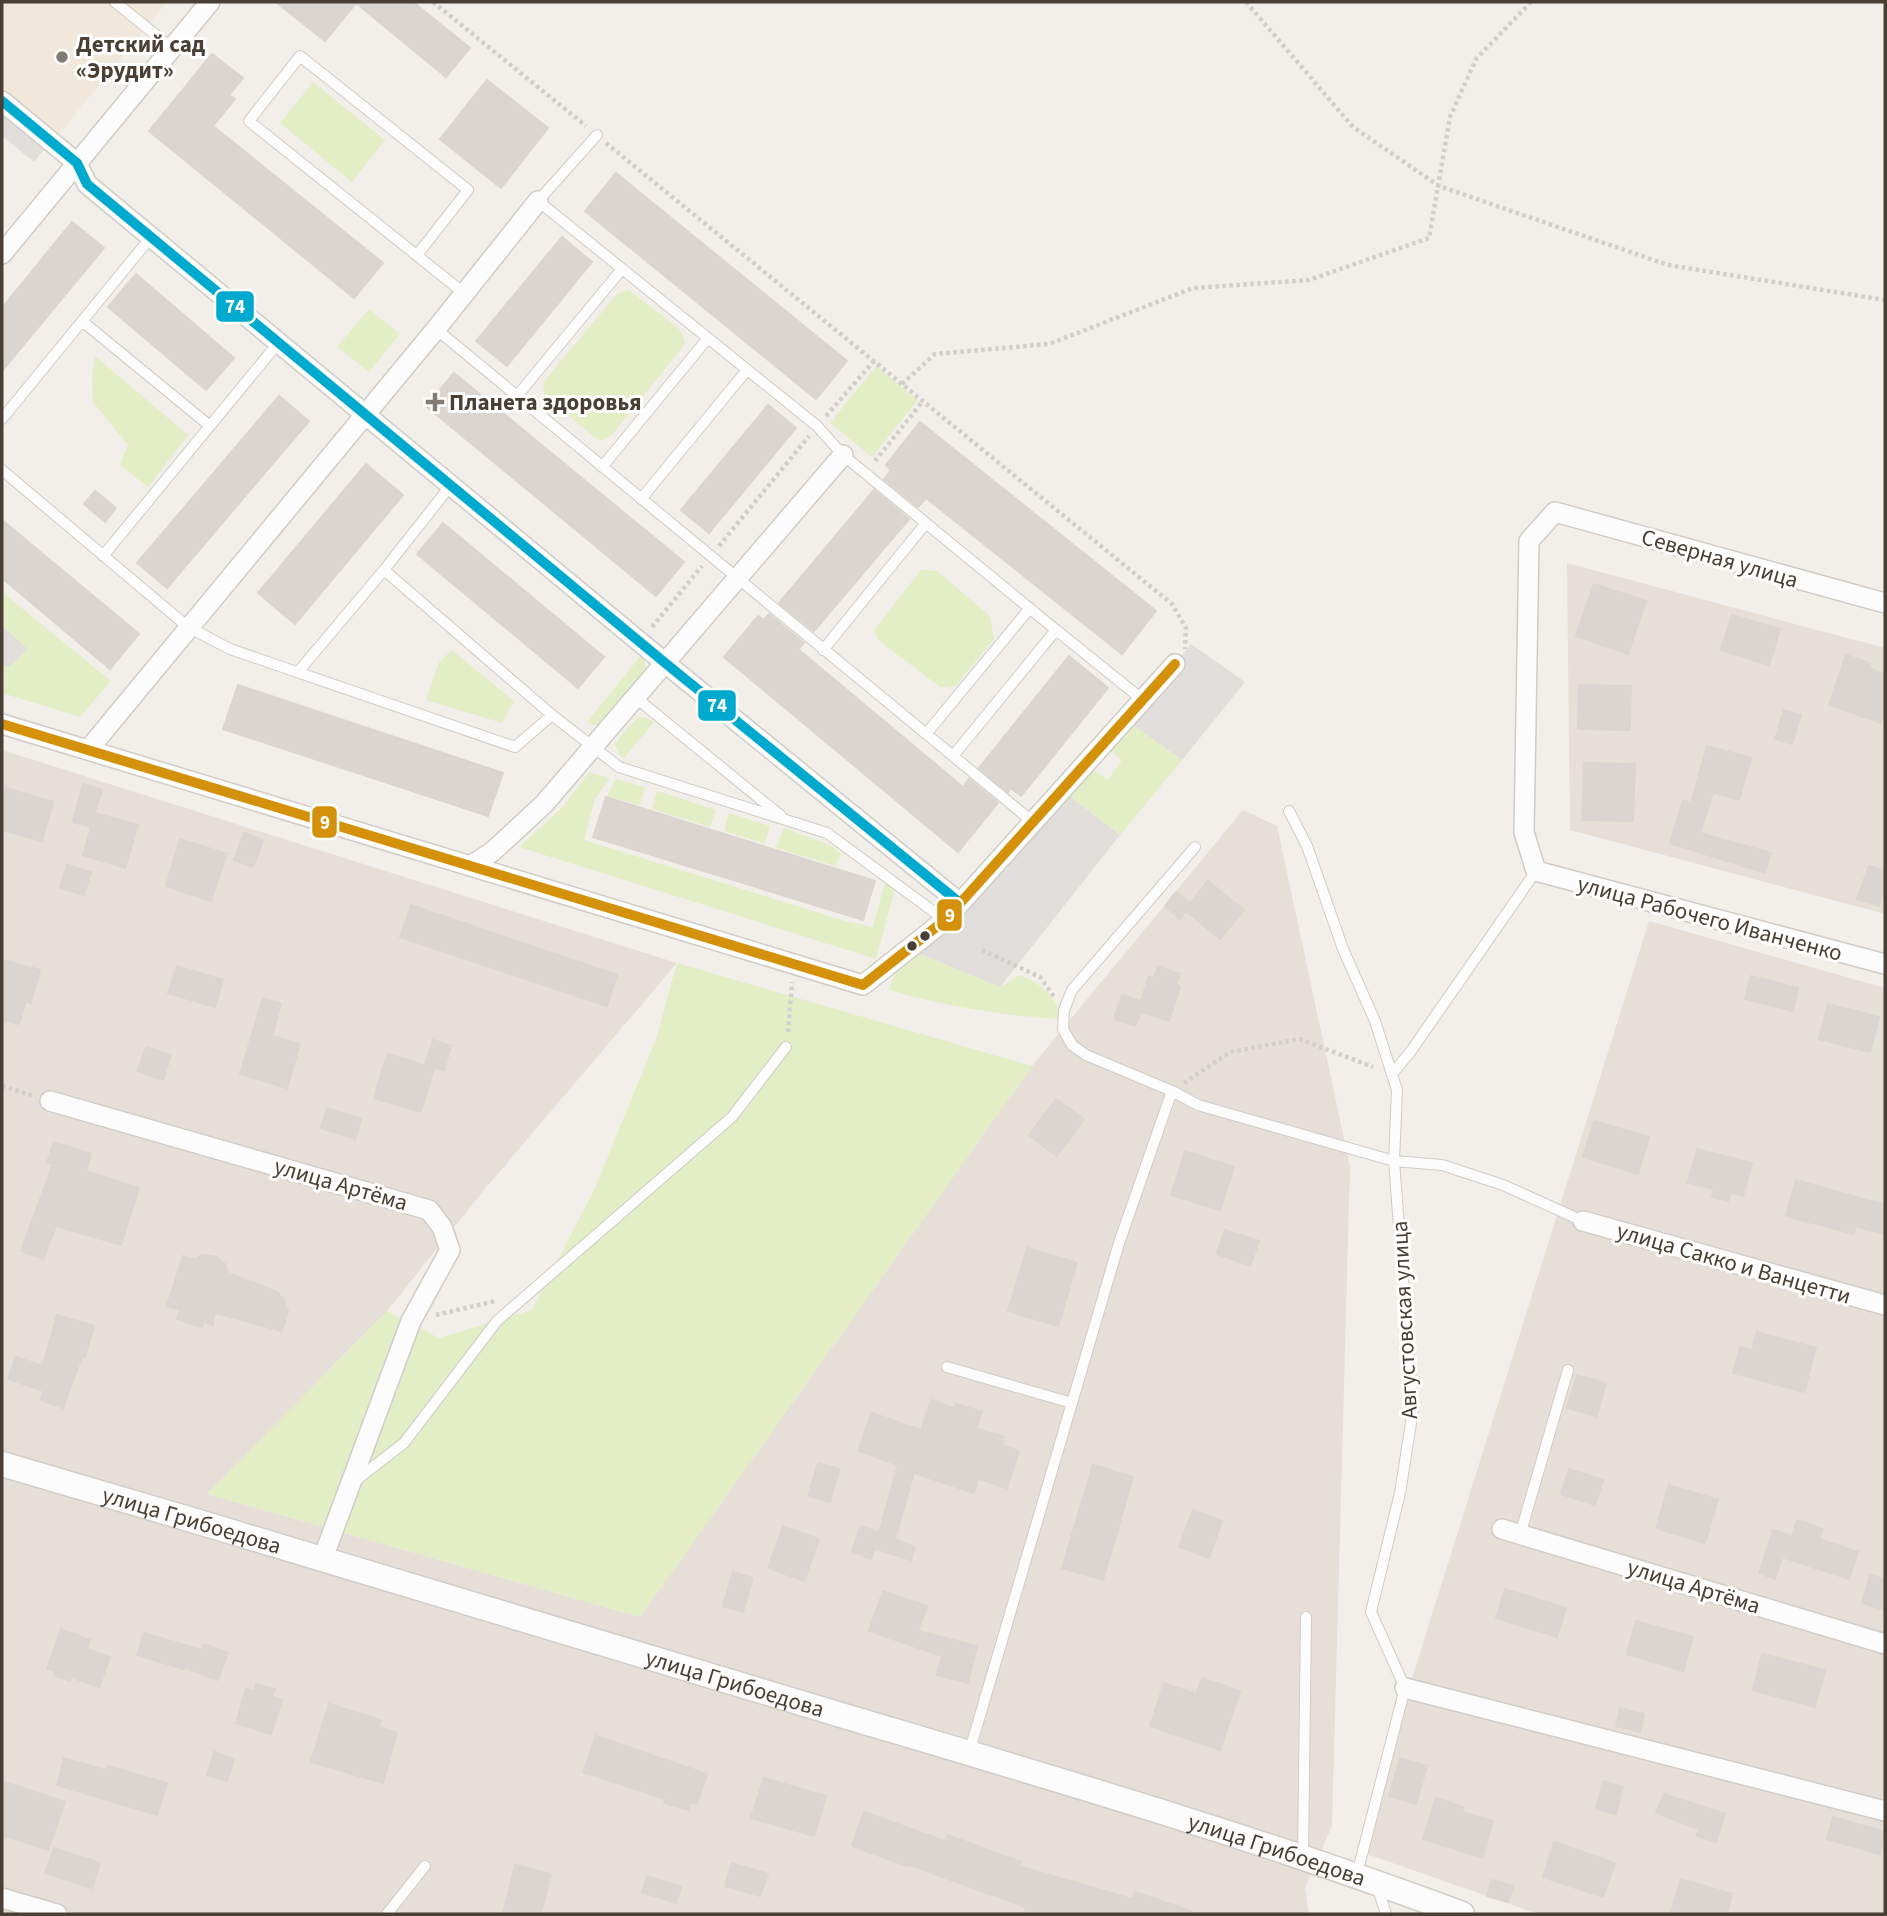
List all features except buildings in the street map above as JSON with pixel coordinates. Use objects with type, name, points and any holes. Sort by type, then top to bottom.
[{"type":"street","points":[[2,254],[210,2]]},
{"type":"street","points":[[2,101],[77,163],[86,184],[639,642],[960,903]]},
{"type":"street","points":[[88,750],[465,294],[538,201]]},
{"type":"street","points":[[470,866],[492,852],[544,804],[843,455]]},
{"type":"street","name":"Северная улица","points":[[1535,871],[1524,832],[1529,541],[1555,512],[1885,603]]},
{"type":"street","points":[[2,724],[863,985],[945,920],[1175,664]]},
{"type":"street","name":"улица Рабочего Иванченко","points":[[1535,871],[1885,964]]},
{"type":"street","name":"улица Артёма","points":[[50,1101],[429,1210],[442,1227],[450,1250],[411,1321],[323,1558]]},
{"type":"street","name":"улица Сакко и Ванцетти","points":[[1583,1221],[1885,1305]]},
{"type":"street","name":"улица Грибоедова","points":[[2,1464],[969,1753],[1366,1878],[1462,1914]]},
{"type":"street","name":"улица Артёма","points":[[1511,1532],[1885,1644]]},
{"type":"street","points":[[1405,1688],[1885,1811]]},
{"type":"street","points":[[2,1898],[57,1914]]},
{"type":"lane","points":[[115,2],[172,48]]},
{"type":"lane","points":[[416,255],[468,190],[300,56],[249,121],[416,255],[465,294]]},
{"type":"lane","points":[[597,135],[538,201],[817,426],[843,455],[1143,700]]},
{"type":"lane","points":[[2,419],[151,237]]},
{"type":"lane","points":[[517,396],[622,270]]},
{"type":"lane","points":[[82,321],[210,426]]},
{"type":"lane","points":[[436,329],[1033,822]]},
{"type":"lane","points":[[602,467],[708,338]]},
{"type":"lane","points":[[103,556],[279,342]]},
{"type":"lane","points":[[641,499],[747,370]]},
{"type":"lane","points":[[2,470],[188,626],[230,649],[515,747],[552,715]]},
{"type":"lane","points":[[298,672],[451,485]]},
{"type":"lane","points":[[823,649],[926,523]]},
{"type":"lane","points":[[384,570],[552,715],[619,767],[827,833],[945,920]]},
{"type":"lane","points":[[926,734],[1030,608]]},
{"type":"lane","points":[[953,756],[1056,629]]},
{"type":"lane","points":[[635,697],[786,820]]},
{"type":"lane","name":"Августовская улица","points":[[1289,811],[1307,846],[1343,949],[1375,1021],[1397,1090],[1394,1161],[1413,1410],[1400,1493],[1371,1612],[1405,1688]]},
{"type":"lane","points":[[1195,847],[1072,990],[1064,1010],[1063,1029],[1072,1045],[1086,1055],[1199,1105],[1394,1161],[1442,1165],[1503,1185],[1583,1221]]},
{"type":"lane","points":[[1392,1074],[1411,1051],[1535,871]]},
{"type":"lane","points":[[352,1483],[404,1443],[498,1321],[732,1117],[786,1047]]},
{"type":"lane","points":[[969,1753],[1119,1242],[1171,1091]]},
{"type":"lane","points":[[947,1367],[1072,1403]]},
{"type":"lane","points":[[1511,1532],[1568,1370]]},
{"type":"lane","points":[[1303,1858],[1306,1617]]},
{"type":"lane","points":[[1386,1914],[1366,1878],[1405,1688]]},
{"type":"lane","points":[[387,1914],[425,1866]]},
{"type":"path","points":[[433,2],[1172,604],[1186,628],[1186,648],[1175,664]]},
{"type":"path","points":[[1246,2],[1353,127],[1439,186],[1668,265],[1885,300]]},
{"type":"path","points":[[902,384],[935,354],[1049,344],[1193,288],[1309,280],[1429,238],[1450,117],[1476,59],[1531,2]]},
{"type":"path","points":[[639,642],[874,361]]},
{"type":"path","points":[[866,473],[923,401]]},
{"type":"path","points":[[982,950],[1040,977],[1064,1010]]},
{"type":"path","points":[[786,1047],[794,965]]},
{"type":"path","points":[[1171,1091],[1230,1052],[1300,1039],[1392,1074]]},
{"type":"path","points":[[2,1086],[50,1101]]},
{"type":"path","points":[[411,1321],[530,1293]]},
{"type":"shaded area","name":"Детский сад «Эрудит»","points":[[2,2],[167,2],[59,134],[2,87]]},
{"type":"shaded area","points":[[2,112],[46,147],[34,162],[2,136]]},
{"type":"shaded area","points":[[1567,563],[1885,648],[1885,914],[1570,830]]},
{"type":"shaded area","points":[[2,626],[28,649],[9,667],[2,665]]},
{"type":"shaded area","points":[[1191,644],[1245,682],[1182,760],[1129,722]]},
{"type":"shaded area","points":[[2,750],[677,963],[484,1190],[387,1311],[207,1494],[640,1617],[1032,1066],[1243,810],[1277,826],[1350,1166],[1332,1826],[1305,1888],[1309,1914],[2,1914]]},
{"type":"shaded area","points":[[1068,795],[1120,835],[1000,987],[916,952]]},
{"type":"shaded area","points":[[1649,921],[1885,988],[1885,1914],[1538,1914],[1358,1851]]},
{"type":"green space","points":[[313,82],[385,140],[352,182],[280,123]]},
{"type":"green space","points":[[629,290],[678,328],[685,344],[612,435],[602,440],[595,438],[548,398],[544,381],[618,293]]},
{"type":"green space","points":[[369,309],[400,334],[369,372],[337,347]]},
{"type":"green space","points":[[95,356],[188,435],[148,487],[120,465],[128,445],[93,402],[92,376]]},
{"type":"green space","points":[[876,366],[918,400],[872,457],[830,423]]},
{"type":"green space","points":[[921,570],[937,571],[990,616],[994,639],[956,686],[940,687],[878,640],[874,630]]},
{"type":"green space","points":[[2,592],[111,681],[80,717],[2,693],[2,665],[9,667],[28,649],[2,626]]},
{"type":"green space","points":[[452,650],[514,701],[502,723],[426,700],[439,662]]},
{"type":"green space","points":[[643,653],[646,669],[601,724],[593,725],[587,722]]},
{"type":"green space","points":[[639,717],[654,722],[624,758],[619,755],[615,744]]},
{"type":"green space","points":[[1129,722],[1182,760],[1120,835],[1068,795],[1092,769],[1108,780],[1122,760],[1107,748]]},
{"type":"green space","points":[[589,772],[610,778],[595,799],[584,840],[845,921],[873,927],[886,878],[896,885],[876,959],[519,847],[562,808]]},
{"type":"green space","points":[[616,779],[645,787],[640,805],[607,796]]},
{"type":"green space","points":[[657,791],[716,810],[710,827],[652,809]]},
{"type":"green space","points":[[729,813],[770,826],[765,844],[724,831]]},
{"type":"green space","points":[[784,828],[832,846],[841,854],[835,866],[776,848]]},
{"type":"green space","points":[[916,952],[1000,987],[1020,975],[1027,978],[1041,986],[1052,998],[1058,1011],[1057,1019],[972,1009],[889,990],[897,966]]},
{"type":"green space","points":[[677,963],[1032,1066],[640,1617],[207,1494],[387,1311],[439,1338],[532,1310],[595,1188],[656,1039]]},
{"type":"transit line","name":"74","points":[[2,101],[77,163],[87,184],[664,662],[960,903]]},
{"type":"transit line","name":"9","points":[[2,724],[863,985],[945,920],[1175,664]]},
{"type":"place","name":"Детский сад «Эрудит»","points":[[62,57]]},
{"type":"place","name":"Планета здоровья","points":[[435,402]]}]
